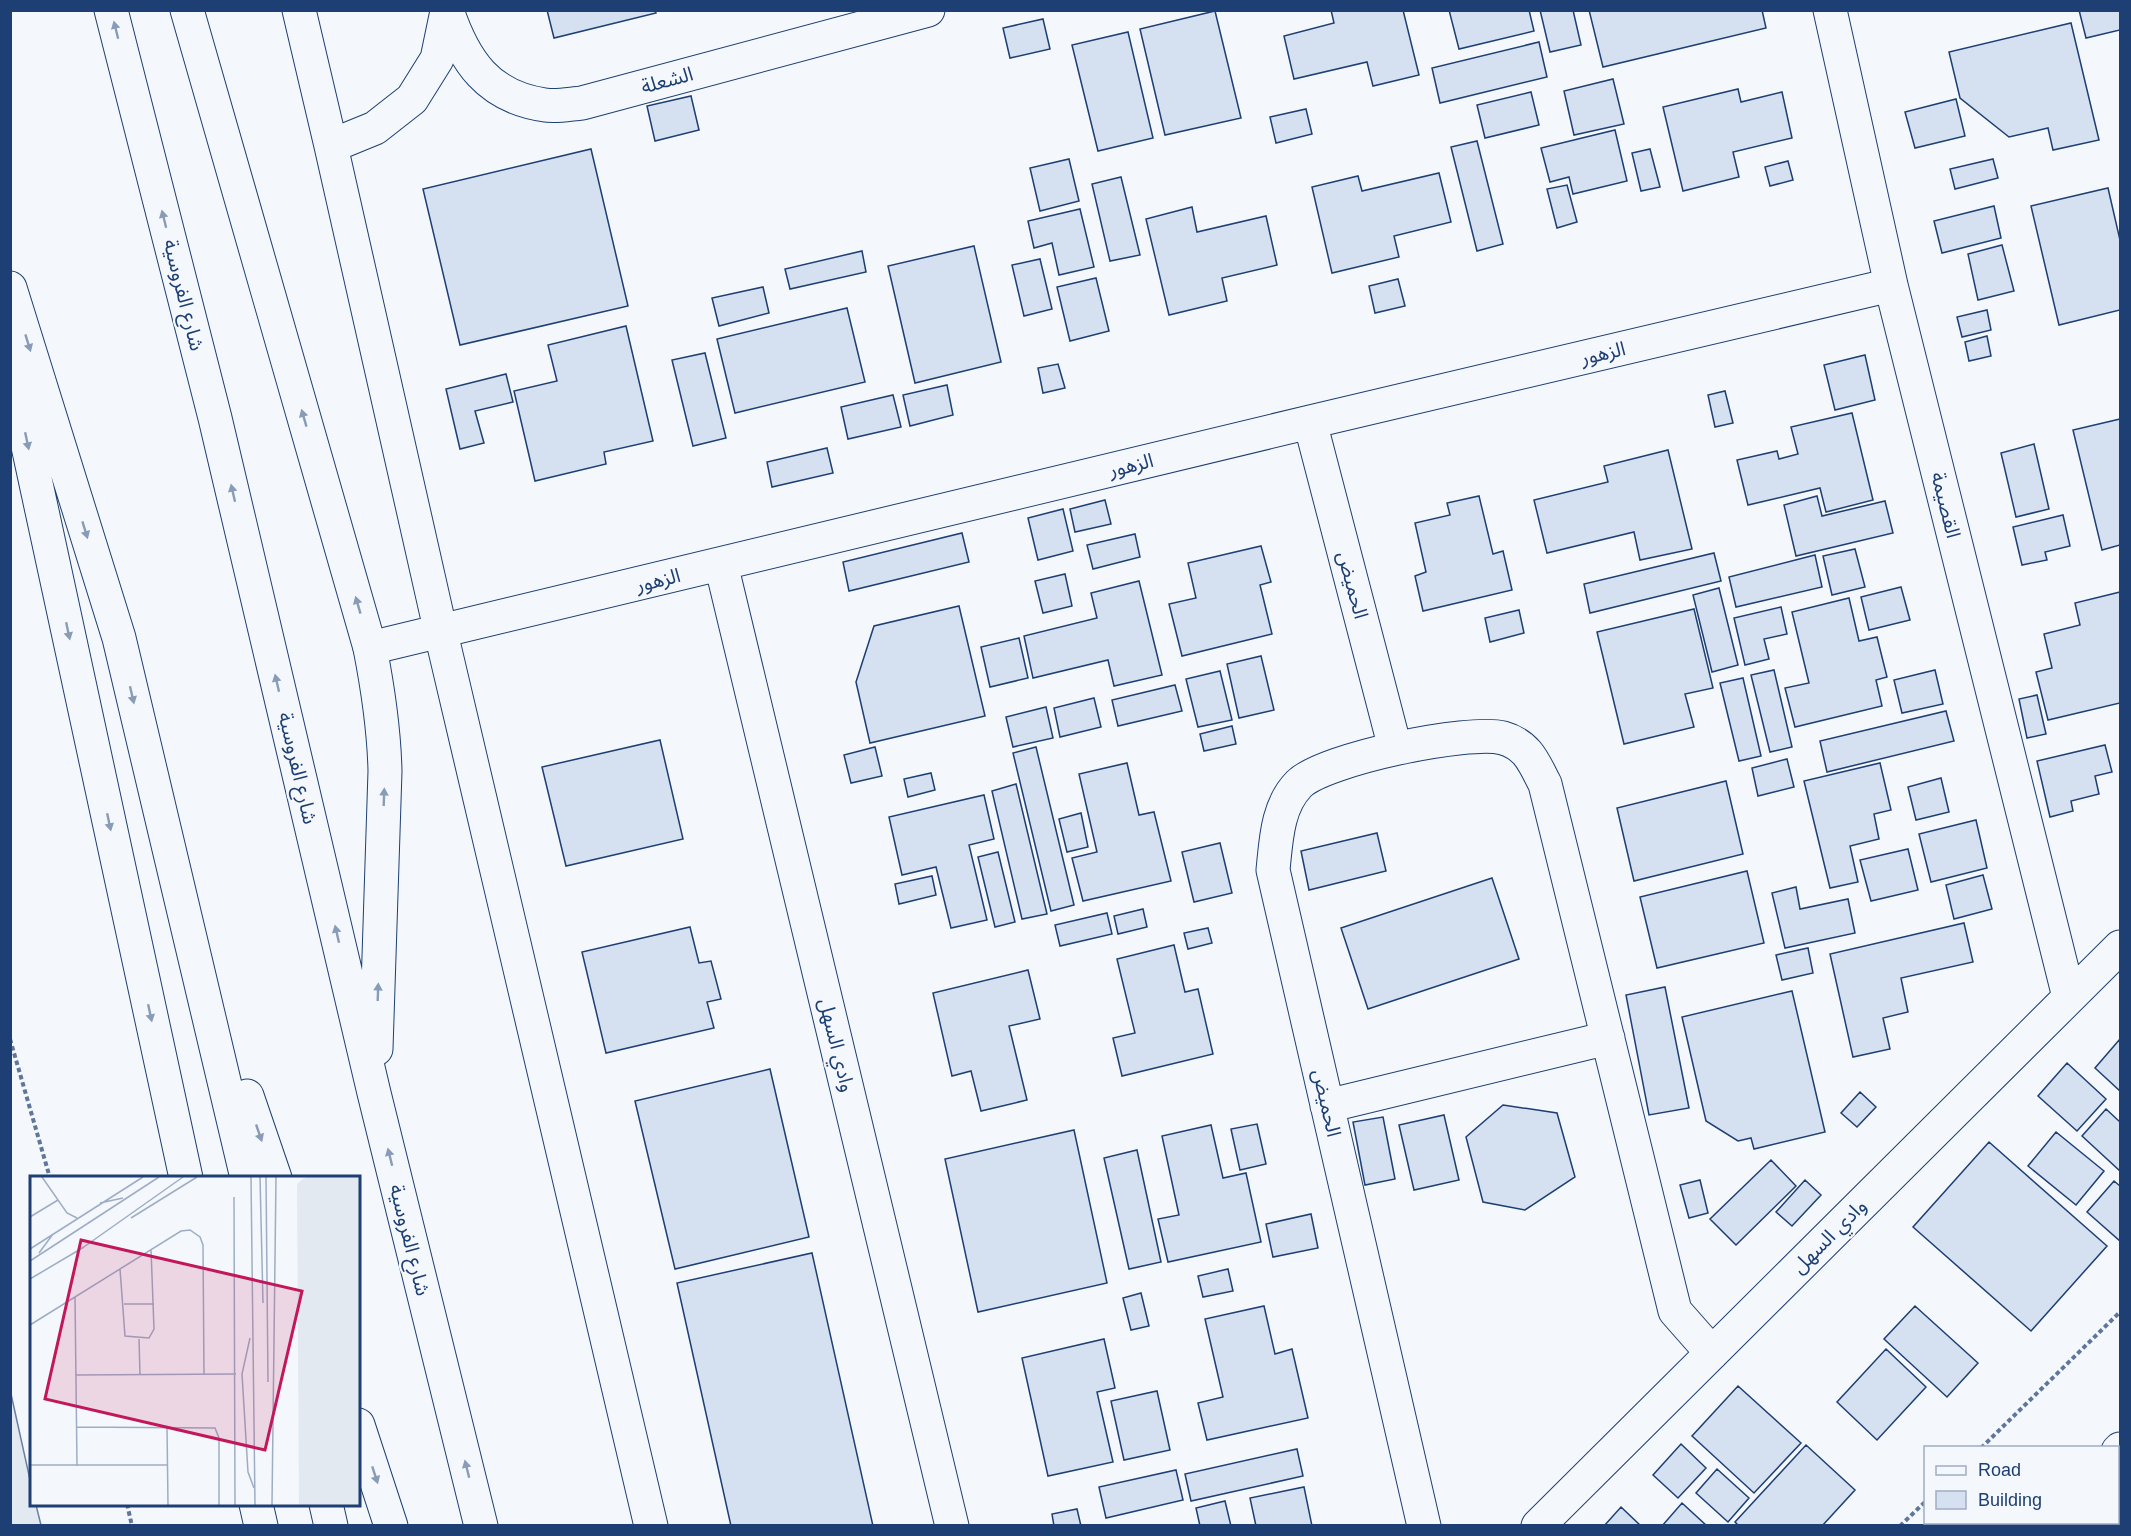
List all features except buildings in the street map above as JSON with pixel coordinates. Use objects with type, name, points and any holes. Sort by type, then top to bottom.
[{"type":"main road","name":"شارع الفروسية","points":[[111,10],[215,418],[374,1093],[481,1526]]},
{"type":"main road","points":[[187,10],[370,648],[384,732],[385,771],[374,1093]]},
{"type":"main road","points":[[299,10],[332,146],[441,633],[651,1526]]},
{"type":"main road","name":"الشعلة","points":[[447,11],[461,48],[482,77],[511,97],[546,106],[582,103],[928,10]]},
{"type":"main road","name":"القصيمة","points":[[1830,10],[1892,285],[2069,997]]},
{"type":"main road","name":"الشعلة","points":[[332,146],[375,128],[412,99],[437,59],[447,11]]},
{"type":"main road","name":"الزهور","points":[[370,648],[441,633],[1310,422],[1892,285]]},
{"type":"main road","points":[[10,288],[119,638],[247,1176]]},
{"type":"main road","points":[[10,363],[186,1176]]},
{"type":"main road","name":"الحميض","points":[[1310,422],[1395,748]]},
{"type":"main road","name":"وادي السهل","points":[[722,564],[952,1526]]},
{"type":"main road","name":"الحميض","points":[[1424,1526],[1273,870],[1282,810],[1300,783],[1322,770],[1395,748],[1476,737],[1503,738],[1527,751],[1545,784],[1675,1311],[1712,1353]]},
{"type":"main road","points":[[180,898],[274,1176]]},
{"type":"main road","name":"وادي السهل","points":[[1538,1526],[2121,947]]},
{"type":"main road","points":[[1327,1106],[1608,1038]]},
{"type":"main road","points":[[360,1431],[391,1526]]},
{"type":"main road","points":[[256,1506],[261,1526]]},
{"type":"main road","points":[[326,1506],[331,1526]]},
{"type":"path","points":[[10,1039],[50,1176]]},
{"type":"path","points":[[1983,1446],[2121,1312]]},
{"type":"path","points":[[1900,1526],[1924,1503]]},
{"type":"path","points":[[127,1506],[132,1526]]},
{"type":"shaded area","points":[[11,1394],[30,1480],[30,1506],[36,1506],[41,1525],[11,1525]]}]
